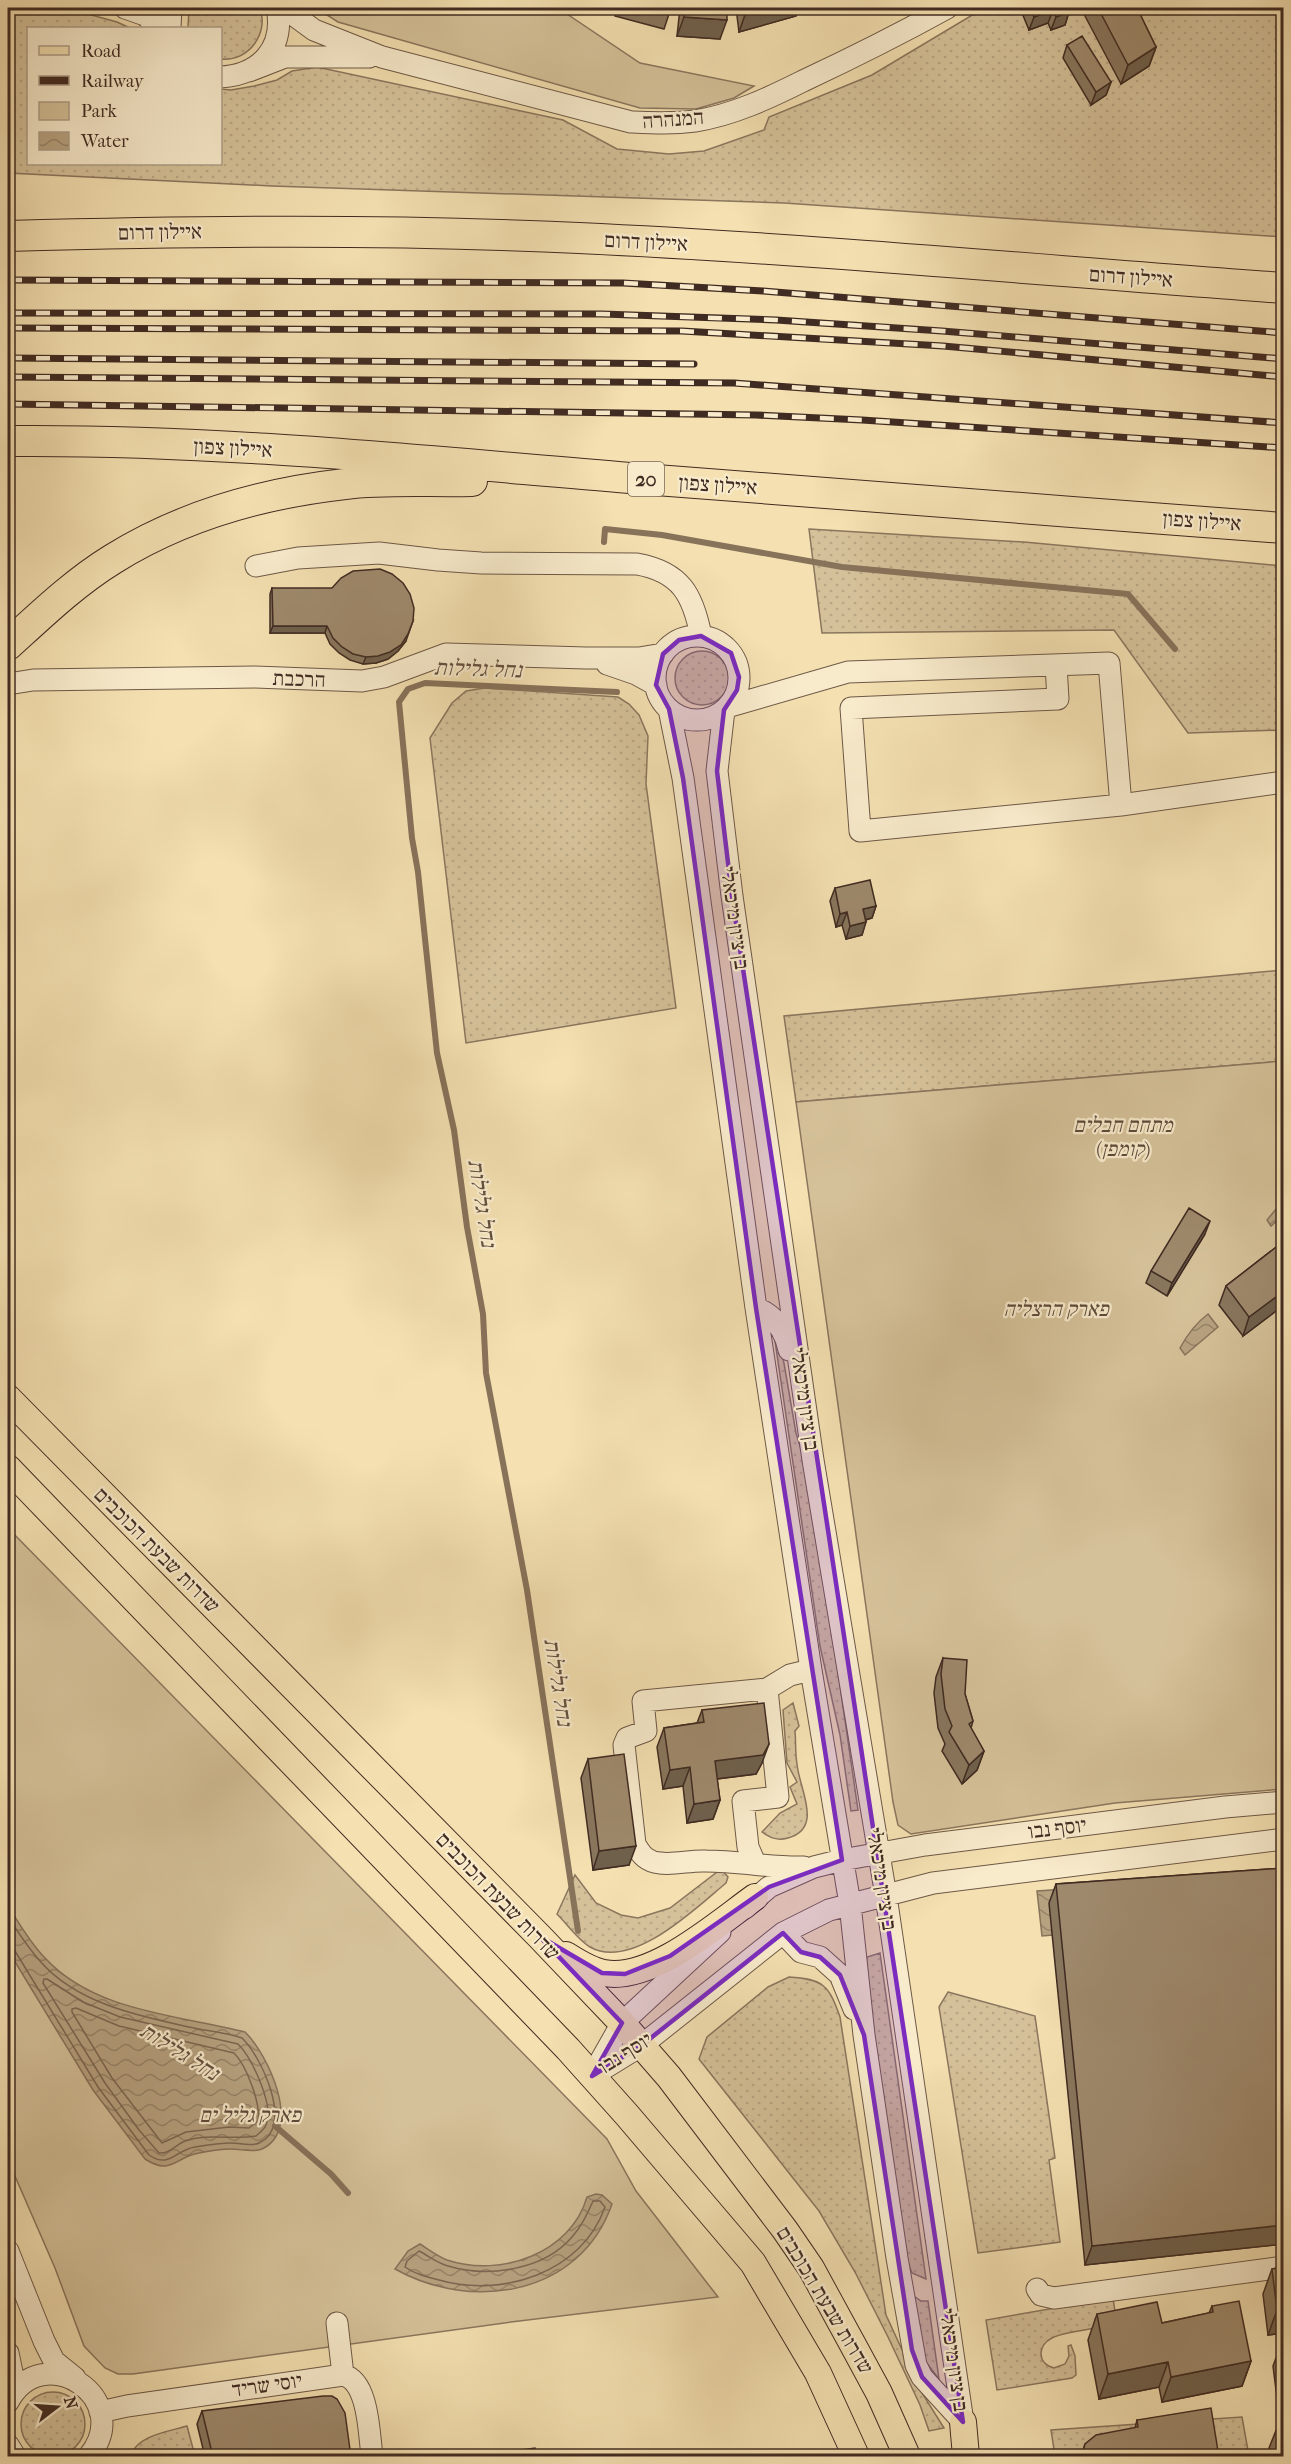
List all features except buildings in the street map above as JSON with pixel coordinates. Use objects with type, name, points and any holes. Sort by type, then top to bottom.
[{"type":"highway","name":"איילון דרום","points":[[8,236],[324,231],[578,238],[760,249],[1284,288]]},
{"type":"highway","name":"איילון צפון","points":[[8,441],[231,447],[1284,528]]},
{"type":"highway","points":[[8,645],[73,588],[112,559],[157,534],[256,498],[346,483],[630,478]]},
{"type":"main road","name":"שדרות שבעת הכוכבים","points":[[8,1398],[539,1936],[642,2045],[669,2077],[811,2268],[879,2393],[907,2457]]},
{"type":"main road","name":"שדרות שבעת הכוכבים","points":[[8,1468],[592,2076],[753,2263],[818,2373],[856,2457]]},
{"type":"main road","points":[[539,1936],[577,1962],[594,1970],[602,1973],[625,1974],[642,1970],[670,1956],[755,1897]]},
{"type":"main road","points":[[963,2422],[966,2457]]},
{"type":"street","points":[[125,8],[145,15],[158,27]]},
{"type":"street","points":[[170,27],[171,8]]},
{"type":"street","points":[[249,71],[268,55],[274,45],[279,21],[277,8]]},
{"type":"street","name":"המנהרה","points":[[284,8],[314,30],[382,57],[631,122],[662,124],[697,121],[737,110],[768,98],[856,56],[947,8]]},
{"type":"street","name":"המנהרה","points":[[222,76],[235,76],[271,61],[292,56],[382,57]]},
{"type":"street","points":[[256,566],[298,558],[379,553],[470,562],[637,564],[662,572],[686,589],[696,612],[701,636]]},
{"type":"street","points":[[725,709],[737,690],[739,677],[731,653],[722,644],[701,636],[680,640],[663,654],[658,664],[656,685],[659,696],[669,709],[679,716],[691,719],[703,719],[725,709],[839,674]]},
{"type":"street","name":"הרכבת","points":[[8,684],[33,680],[255,677],[362,681],[384,677],[446,654],[639,658],[663,654]]},
{"type":"street","name":"הרכבת","points":[[586,658],[636,674],[656,685]]},
{"type":"street","points":[[739,677],[758,683],[839,674],[1109,663],[1121,805]]},
{"type":"street","points":[[1056,665],[1058,699],[851,708],[860,831],[1121,805],[1284,782]]},
{"type":"street","name":"בן ציון מיכאלי","points":[[669,709],[683,778],[760,1335],[811,1670],[850,1904],[864,2035],[912,2350],[922,2377],[963,2422]]},
{"type":"street","name":"בן ציון מיכאלי","points":[[725,709],[717,771],[733,908],[813,1460],[886,1896],[963,2422]]},
{"type":"street","points":[[760,1335],[783,1312],[788,1283]]},
{"type":"street","points":[[756,1308],[776,1321],[788,1344],[802,1427],[813,1460]]},
{"type":"street","points":[[811,1670],[790,1675],[767,1689],[642,1701],[646,1731],[627,1738],[624,1745],[635,1844],[648,1860],[659,1863],[704,1860],[755,1863],[775,1867],[814,1867]]},
{"type":"street","points":[[755,1863],[748,1847],[743,1801],[778,1797],[767,1689]]},
{"type":"street","name":"יוסף נבו","points":[[592,2076],[622,2023],[701,1952],[755,1897],[769,1887],[814,1867],[879,1853],[994,1836],[1224,1807],[1284,1802]]},
{"type":"street","name":"יוסף נבו","points":[[592,2076],[642,2045],[783,1933],[829,1910],[933,1883],[1284,1839]]},
{"type":"street","points":[[783,1933],[801,1952],[820,1957],[840,1975],[864,2035]]},
{"type":"street","points":[[8,2251],[54,2361],[90,2391],[100,2412],[101,2432],[94,2453]]},
{"type":"street","points":[[1037,2289],[1041,2295],[1054,2298],[1284,2267]]},
{"type":"street","points":[[336,2323],[344,2375],[356,2382],[364,2400],[372,2457]]},
{"type":"street","points":[[8,2353],[12,2372],[9,2399]]},
{"type":"street","points":[[9,2399],[24,2382],[36,2376],[51,2373],[78,2380]]},
{"type":"street","name":"יוסי שריד","points":[[100,2412],[139,2404],[344,2375]]},
{"type":"street","points":[[8,2445],[15,2457]]},
{"type":"highlighted area","points":[[701,636],[731,653],[739,677],[737,690],[724,710],[717,771],[732,896],[963,2422],[922,2377],[912,2350],[864,2035],[840,1975],[820,1957],[801,1952],[783,1933],[642,2045],[592,2076],[622,2023],[539,1936],[602,1973],[625,1974],[670,1956],[769,1887],[842,1860],[756,1308],[683,778],[669,709],[656,685],[663,654],[679,640]]},
{"type":"green space","points":[[8,8],[66,8],[128,27],[27,27],[27,165],[222,165],[222,89],[254,86],[277,80],[292,71],[317,67],[563,120],[617,149],[669,154],[704,151],[764,130],[769,117],[872,75],[984,8],[1283,8],[1283,237],[784,203],[272,186],[8,173]]},
{"type":"green space","points":[[189,8],[260,8],[262,17],[262,27],[254,44],[248,51],[231,59],[222,59],[222,27],[188,27]]},
{"type":"green space","points":[[316,8],[558,8],[640,63],[754,86],[734,98],[696,109],[640,108],[338,22]]},
{"type":"green space","points":[[809,529],[1024,542],[1283,566],[1283,730],[1188,733],[1114,630],[822,633]]},
{"type":"green space","points":[[702,651],[712,653],[721,659],[727,668],[729,678],[727,688],[721,697],[712,703],[702,705],[692,703],[683,697],[677,688],[675,678],[677,668],[683,659],[692,653]]},
{"type":"green space","points":[[485,688],[618,697],[629,704],[639,715],[648,736],[646,784],[676,1008],[466,1043],[430,738],[452,703],[466,691]]},
{"type":"green space","points":[[1283,970],[1283,1061],[796,1102],[784,1016]]},
{"type":"green space","name":"פארק הרצליה","points":[[1283,1061],[1283,1789],[1115,1803],[911,1834],[898,1825],[893,1802],[796,1102]]},
{"type":"green space","points":[[775,1341],[781,1346],[796,1433],[810,1479],[858,1810],[851,1811],[840,1735],[820,1646]]},
{"type":"green space","name":"פארק גליל ים","points":[[8,1528],[607,2139],[636,2191],[718,2297],[511,2322],[133,2374],[118,2374],[105,2368],[84,2346],[55,2268],[8,2160]]},
{"type":"green space","points":[[793,1703],[799,1726],[795,1731],[796,1760],[807,1807],[807,1817],[805,1826],[799,1833],[788,1838],[777,1839],[762,1832],[780,1813],[797,1804],[790,1787],[797,1782],[787,1763],[783,1710]]},
{"type":"green space","points":[[721,1869],[728,1877],[726,1883],[698,1907],[681,1921],[644,1944],[625,1951],[607,1952],[590,1947],[557,1914],[575,1875],[596,1903],[621,1915],[638,1918],[670,1908]]},
{"type":"green space","points":[[880,1953],[926,2279],[912,2273],[903,2251],[864,1958]]},
{"type":"green space","points":[[789,1977],[810,1980],[823,1986],[832,1998],[840,2017],[886,2315],[922,2393],[944,2428],[929,2431],[920,2405],[888,2337],[855,2272],[819,2211],[699,2059],[707,2037],[768,1987]]},
{"type":"green space","points":[[948,1992],[1035,2016],[1055,2158],[1049,2160],[1060,2242],[978,2253],[939,2007]]},
{"type":"green space","points":[[911,2294],[921,2301],[928,2301],[939,2379],[925,2361]]},
{"type":"green space","points":[[1113,2298],[1117,2325],[1066,2333],[1052,2338],[1044,2345],[1042,2359],[1048,2366],[1054,2368],[1065,2364],[1069,2356],[1068,2346],[1071,2345],[1075,2356],[1076,2375],[1072,2378],[997,2390],[986,2320]]},
{"type":"green space","points":[[53,2392],[71,2398],[79,2406],[85,2424],[79,2442],[71,2450],[53,2456],[35,2450],[27,2442],[21,2424],[27,2406],[35,2398]]},
{"type":"green space","points":[[1242,2417],[1249,2456],[1055,2456],[1051,2430]]},
{"type":"green space","points":[[187,2426],[195,2456],[130,2456],[139,2443],[146,2439]]},
{"type":"water","points":[[1283,1203],[1283,1215],[1271,1226],[1267,1220]]},
{"type":"water","points":[[1208,1314],[1218,1327],[1185,1355],[1180,1348],[1192,1330]]},
{"type":"water","points":[[1129,1885],[1053,1935],[1042,1936],[1037,1891]]},
{"type":"water","points":[[8,1906],[45,1958],[65,1976],[88,1990],[139,2009],[245,2032],[263,2056],[278,2091],[281,2109],[280,2125],[274,2139],[262,2149],[211,2151],[191,2155],[167,2166],[154,2164],[145,2159],[93,2090],[9,1952]]},
{"type":"water","points":[[602,2195],[612,2204],[597,2235],[575,2259],[550,2276],[520,2287],[489,2292],[457,2290],[425,2282],[395,2269],[408,2251],[420,2244],[447,2260],[468,2265],[489,2266],[511,2263],[531,2256],[550,2246],[566,2233],[579,2217],[587,2197]]},
{"type":"waterway","points":[[604,542],[605,529],[662,535],[842,567],[1128,594],[1175,649]]},
{"type":"waterway","name":"נחל גלילות","points":[[578,1931],[527,1590],[486,1373],[483,1314],[467,1227],[454,1130],[437,1053],[399,702],[408,689],[425,683],[617,692]]},
{"type":"waterway","name":"נחל גלילות","points":[[275,2126],[331,2174],[348,2193]]},
{"type":"railway","points":[[8,280],[623,283],[763,291],[1284,333]]},
{"type":"railway","points":[[8,313],[602,314],[776,320],[1284,359]]},
{"type":"railway","points":[[8,328],[682,331],[943,346],[1284,377]]},
{"type":"railway","points":[[8,358],[694,364]]},
{"type":"railway","points":[[8,377],[734,383],[1284,423]]},
{"type":"railway","points":[[8,404],[756,415],[1284,448]]},
{"type":"park label","name":"מתחם חבלים (קומפן)","points":[[1123,1137]]}]
